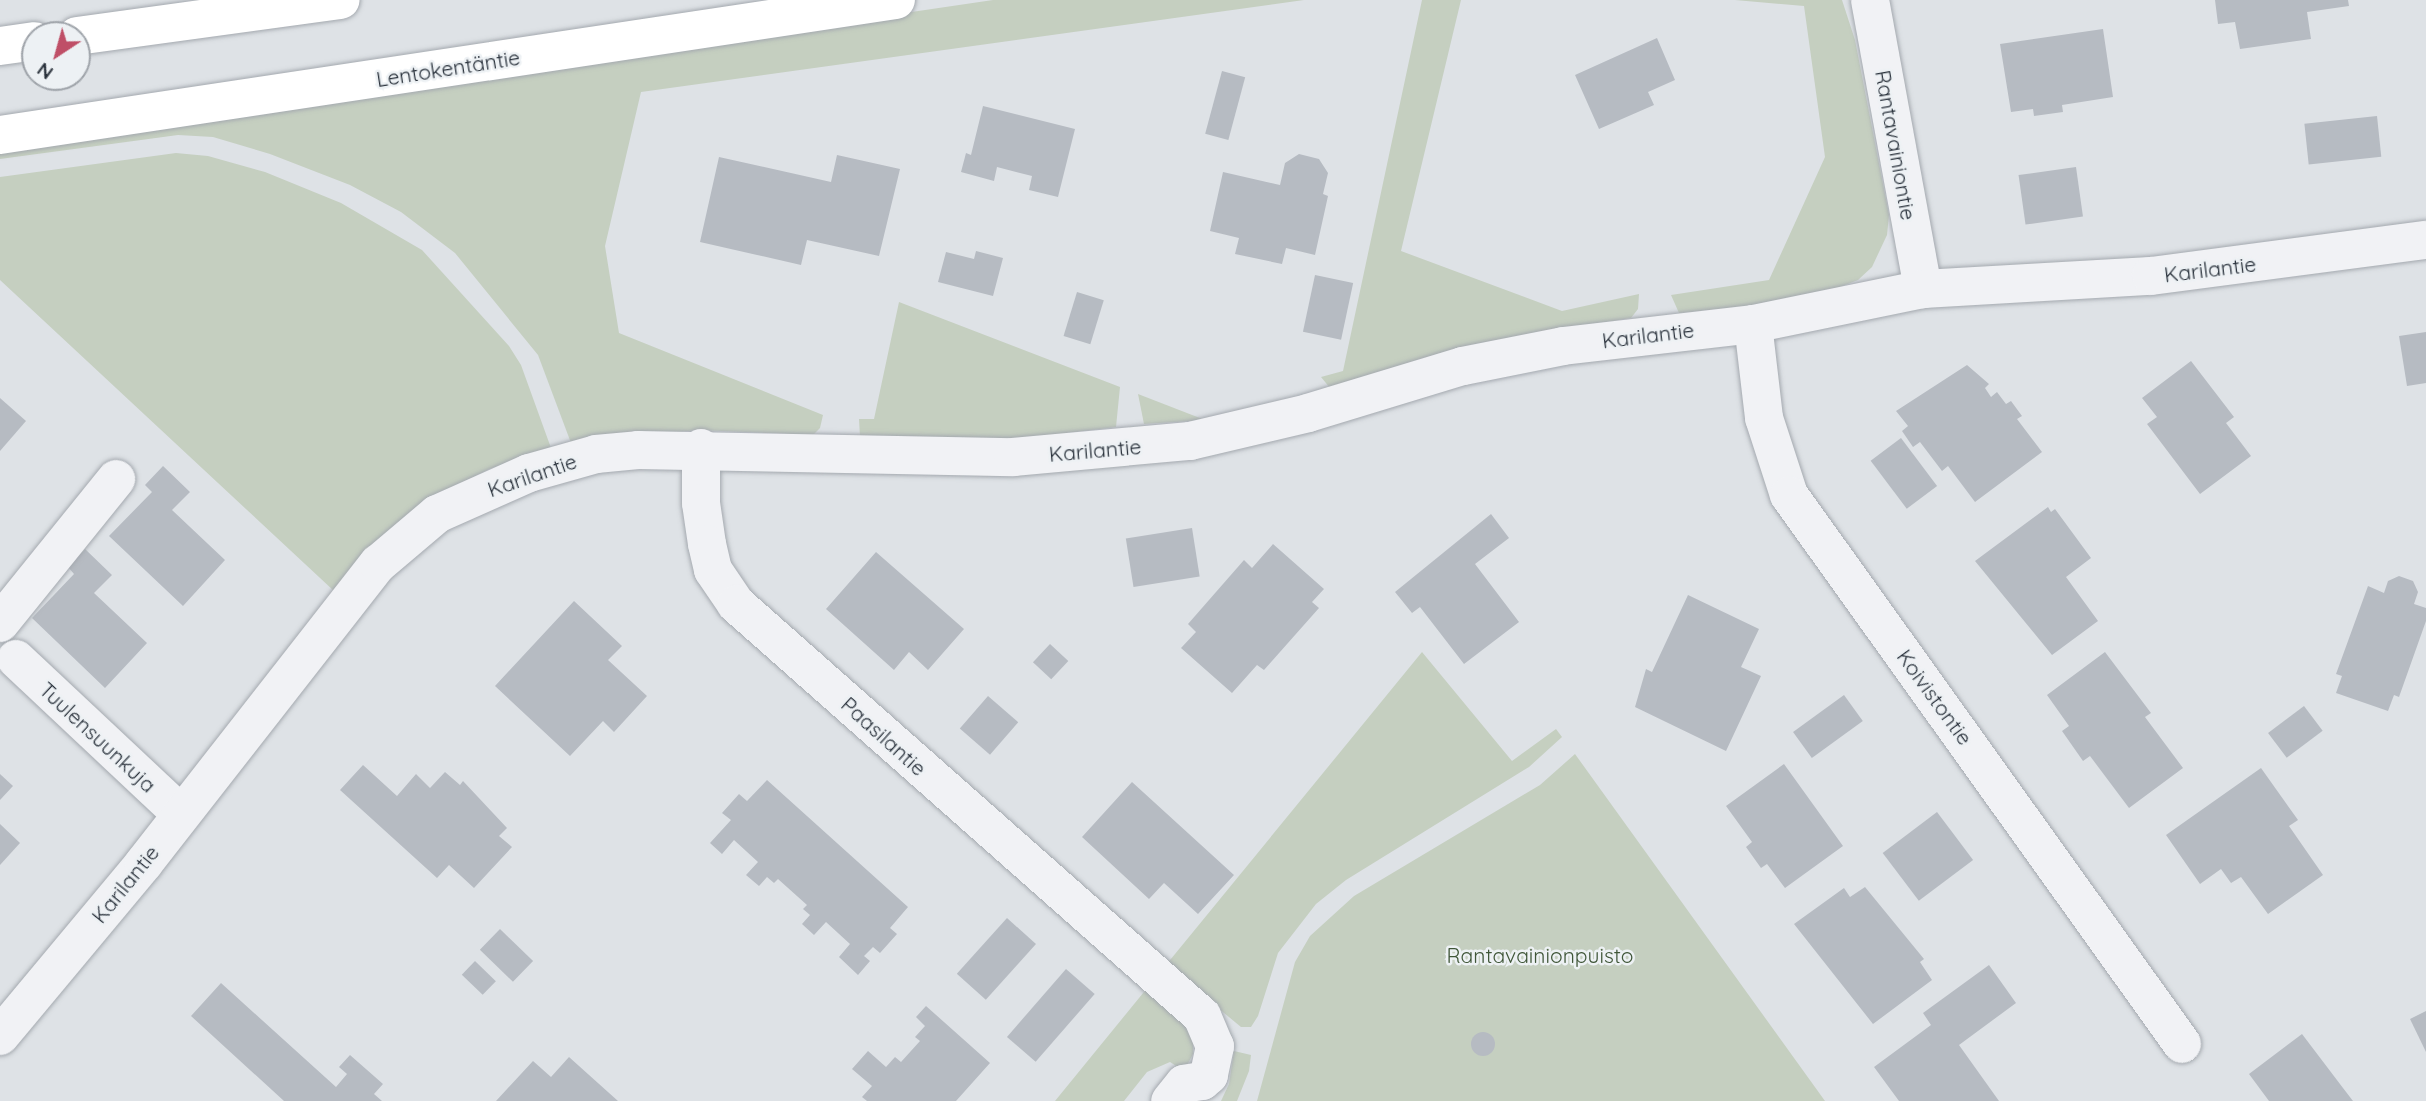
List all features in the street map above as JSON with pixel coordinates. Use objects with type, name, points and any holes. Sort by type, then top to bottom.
[{"type":"main road","points":[[91,34],[341,0]]},
{"type":"main road","name":"Lentokentäntie","points":[[0,135],[896,0]]},
{"type":"main road","points":[[0,46],[21,43]]},
{"type":"street","name":"Rantavainiontie","points":[[1870,0],[1923,289]]},
{"type":"street","name":"Karilantie","points":[[0,1036],[181,814],[378,564],[437,514],[529,473],[596,454],[701,448],[1013,457],[1178,442],[1308,413],[1513,356],[1563,346],[1753,324],[1923,289],[2151,275],[2426,240]]},
{"type":"street","name":"Koivistontie","points":[[1753,324],[1764,418],[1789,495],[2182,1044]]},
{"type":"street","name":"Paasilantie","points":[[701,448],[701,503],[707,544],[713,570],[736,604],[1202,1016],[1215,1046],[1209,1075],[1202,1081],[1184,1084],[1170,1101]]},
{"type":"street","points":[[0,623],[116,479]]},
{"type":"street","name":"Tuulensuunkuja","points":[[16,659],[181,814]]},
{"type":"green space","points":[[993,0],[1304,0],[641,92],[605,246],[619,333],[823,415],[820,428],[813,435],[698,430],[571,443],[538,355],[455,253],[401,212],[350,185],[270,154],[213,137],[178,135],[0,159],[0,146]]},
{"type":"green space","points":[[1422,0],[1461,0],[1401,251],[1562,311],[1639,294],[1638,309],[1631,318],[1556,330],[1330,388],[1321,377],[1343,371]]},
{"type":"green space","points":[[1735,0],[1842,0],[1855,40],[1889,215],[1887,235],[1872,267],[1858,280],[1832,290],[1753,306],[1679,313],[1671,295],[1769,280],[1825,157],[1804,6]]},
{"type":"green space","points":[[176,153],[208,156],[265,172],[341,203],[422,250],[509,346],[521,365],[551,448],[489,469],[453,488],[334,591],[0,280],[0,177]]},
{"type":"green space","points":[[899,302],[1120,387],[1116,427],[1017,439],[860,437],[859,419],[874,419]]},
{"type":"green space","points":[[1138,394],[1205,420],[1144,424]]},
{"type":"green space","points":[[1422,652],[1512,761],[1556,729],[1562,737],[1529,767],[1346,880],[1316,904],[1278,953],[1258,1016],[1251,1027],[1241,1027],[1166,965]]},
{"type":"green space","name":"Rantavainionpuisto","points":[[1575,754],[1825,1101],[1257,1101],[1295,962],[1310,936],[1354,896],[1540,785]]},
{"type":"green space","points":[[1148,987],[1183,1018],[1193,1041],[1193,1054],[1184,1071],[1170,1062],[1147,1072],[1124,1101],[1055,1101]]},
{"type":"green space","points":[[1234,1051],[1251,1055],[1249,1071],[1237,1101],[1221,1101],[1229,1084]]},
{"type":"building","points":[[2215,0],[2348,0],[2349,6],[2307,12],[2311,39],[2240,49],[2235,22],[2218,24]]},
{"type":"building","points":[[2103,29],[2113,97],[2062,105],[2063,112],[2034,116],[2033,109],[2011,112],[2000,44]]},
{"type":"building","points":[[1657,38],[1675,80],[1648,92],[1654,105],[1599,129],[1575,75]]},
{"type":"building","points":[[1222,71],[1245,77],[1228,140],[1205,134]]},
{"type":"building","points":[[983,106],[1075,129],[1058,197],[1029,190],[1032,176],[997,167],[994,181],[961,172],[966,153],[971,155]]},
{"type":"building","points":[[2377,116],[2381,157],[2309,164],[2304,124]]},
{"type":"building","points":[[1299,154],[1319,159],[1328,173],[1323,194],[1328,196],[1315,255],[1286,248],[1282,264],[1235,254],[1239,238],[1210,231],[1223,172],[1280,185],[1285,163]]},
{"type":"building","points":[[837,155],[900,169],[879,256],[807,240],[801,265],[700,242],[719,157],[831,182]]},
{"type":"building","points":[[2076,167],[2083,217],[2026,225],[2019,175]]},
{"type":"building","points":[[976,251],[1003,258],[993,296],[938,282],[946,252],[974,259]]},
{"type":"building","points":[[1315,275],[1353,283],[1341,340],[1303,332]]},
{"type":"building","points":[[1077,292],[1104,300],[1090,344],[1064,336]]},
{"type":"building","points":[[2426,332],[2426,383],[2407,386],[2399,336]]},
{"type":"building","points":[[2191,361],[2234,417],[2226,423],[2251,456],[2200,494],[2147,424],[2157,417],[2142,398]]},
{"type":"building","points":[[1967,365],[1989,384],[1985,388],[1991,397],[1997,392],[2006,404],[2011,401],[2022,416],[2017,419],[2042,452],[1975,502],[1948,466],[1942,471],[1920,442],[1913,447],[1902,431],[1908,426],[1896,411]]},
{"type":"building","points":[[0,398],[26,421],[0,451]]},
{"type":"building","points":[[1901,438],[1937,486],[1907,509],[1871,461]]},
{"type":"building","points":[[163,466],[190,492],[172,510],[225,560],[183,606],[109,536],[152,492],[145,485]]},
{"type":"building","points":[[2048,507],[2051,512],[2055,509],[2091,558],[2066,577],[2098,621],[2052,655],[1975,561]]},
{"type":"building","points":[[1491,514],[1509,538],[1475,564],[1519,622],[1464,664],[1420,607],[1412,613],[1395,592]]},
{"type":"building","points":[[1192,528],[1200,576],[1133,587],[1126,538]]},
{"type":"building","points":[[1273,544],[1324,589],[1312,602],[1319,608],[1264,670],[1257,665],[1232,693],[1181,648],[1196,632],[1188,624],[1244,560],[1252,568]]},
{"type":"building","points":[[85,549],[112,575],[94,593],[147,643],[105,688],[32,618],[74,574],[68,567]]},
{"type":"building","points":[[876,552],[964,629],[928,670],[909,652],[894,670],[826,609]]},
{"type":"building","points":[[2399,576],[2413,581],[2418,592],[2414,604],[2426,608],[2426,621],[2399,697],[2394,695],[2388,711],[2336,693],[2342,676],[2336,674],[2368,586],[2384,593],[2388,581]]},
{"type":"building","points":[[1688,595],[1759,629],[1741,667],[1761,676],[1726,751],[1635,707],[1646,669],[1652,672]]},
{"type":"building","points":[[574,601],[622,646],[608,660],[647,696],[614,732],[603,721],[570,756],[495,686]]},
{"type":"building","points":[[1050,644],[1068,661],[1051,679],[1033,662]]},
{"type":"building","points":[[2105,652],[2151,713],[2145,717],[2183,768],[2129,808],[2090,756],[2083,761],[2062,731],[2069,726],[2047,695]]},
{"type":"building","points":[[1844,695],[1863,721],[1812,758],[1793,732]]},
{"type":"building","points":[[988,696],[1018,722],[990,755],[960,728]]},
{"type":"building","points":[[2304,706],[2323,731],[2287,758],[2268,733]]},
{"type":"building","points":[[1784,764],[1843,846],[1785,888],[1767,864],[1761,868],[1746,847],[1752,842],[1726,806]]},
{"type":"building","points":[[363,765],[397,796],[416,774],[430,788],[445,772],[460,785],[463,781],[507,828],[499,836],[512,847],[474,888],[449,865],[437,878],[340,790]]},
{"type":"building","points":[[2261,768],[2298,820],[2289,826],[2323,875],[2268,914],[2241,877],[2231,883],[2221,869],[2200,884],[2166,835]]},
{"type":"building","points":[[0,774],[13,786],[0,800]]},
{"type":"building","points":[[767,780],[908,907],[890,928],[897,934],[880,953],[873,947],[864,956],[870,961],[858,975],[839,957],[850,944],[826,922],[814,935],[802,924],[810,915],[803,909],[807,905],[778,879],[774,883],[767,877],[759,886],[746,875],[758,862],[734,840],[722,854],[710,843],[731,820],[722,813],[739,794],[747,801]]},
{"type":"building","points":[[1132,782],[1234,875],[1198,914],[1164,883],[1149,899],[1082,837]]},
{"type":"building","points":[[1937,812],[1973,860],[1919,901],[1883,853]]},
{"type":"building","points":[[0,824],[20,843],[0,865]]},
{"type":"building","points":[[1865,887],[1924,959],[1920,962],[1932,980],[1873,1024],[1794,924],[1844,888],[1850,897]]},
{"type":"building","points":[[1007,918],[1036,944],[986,1000],[957,974]]},
{"type":"building","points":[[500,929],[533,961],[513,982],[480,950]]},
{"type":"building","points":[[475,961],[496,981],[483,995],[462,975]]},
{"type":"building","points":[[1989,965],[2016,1003],[1959,1045],[1999,1101],[1899,1101],[1874,1067],[1931,1025],[1923,1013]]},
{"type":"building","points":[[1066,969],[1095,994],[1036,1062],[1007,1037]]},
{"type":"building","points":[[221,983],[336,1087],[347,1074],[339,1067],[350,1055],[383,1084],[374,1094],[382,1101],[284,1101],[191,1016]]},
{"type":"building","points":[[926,1006],[990,1063],[956,1101],[867,1101],[862,1097],[872,1086],[852,1069],[868,1051],[886,1067],[895,1057],[901,1062],[920,1041],[915,1037],[925,1026],[916,1017]]},
{"type":"building","points":[[2426,1011],[2426,1052],[2410,1019]]},
{"type":"building","points":[[1483,1032],[1491,1036],[1495,1044],[1491,1052],[1483,1056],[1475,1052],[1471,1044],[1475,1036]]},
{"type":"building","points":[[2302,1034],[2353,1101],[2269,1101],[2249,1074]]},
{"type":"building","points":[[569,1057],[618,1101],[496,1101],[533,1061],[551,1077]]}]
